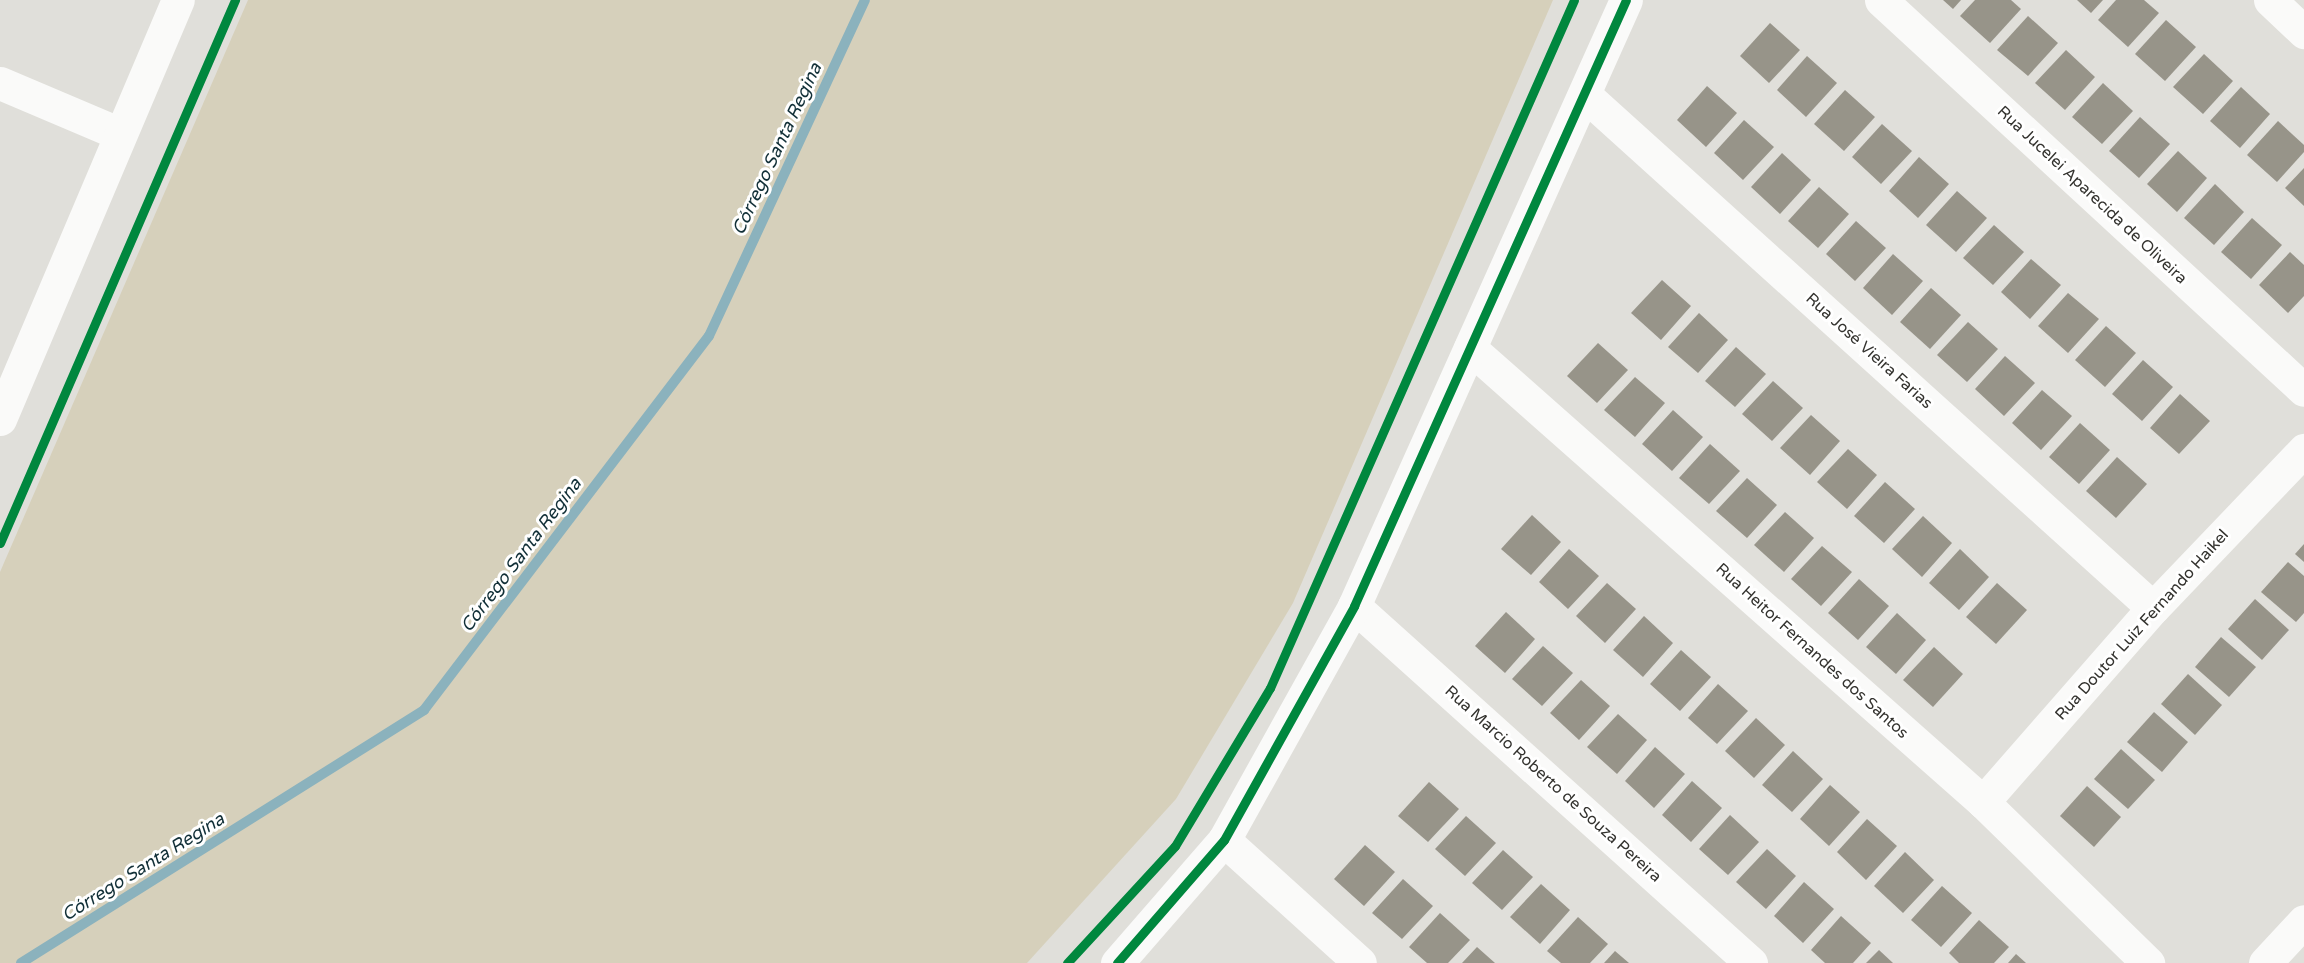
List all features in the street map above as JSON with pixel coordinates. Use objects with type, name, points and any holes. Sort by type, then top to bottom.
[{"type":"street","points":[[0,418],[7,381],[120,134],[178,0]]},
{"type":"street","points":[[1117,963],[1224,840],[1354,606],[1626,0]]},
{"type":"street","name":"Rua Jucelei Aparecida de Oliveira","points":[[1881,0],[2304,390]]},
{"type":"street","points":[[2270,0],[2304,32]]},
{"type":"street","points":[[0,83],[120,134]]},
{"type":"street","name":"Rua José Vieira Farias","points":[[1585,95],[2153,608]]},
{"type":"street","name":"Rua Heitor Fernandes dos Santos","points":[[1470,348],[1983,802],[2148,963]]},
{"type":"street","name":"Rua Doutor Luiz Fernando Haikel","points":[[1983,802],[2153,608],[2304,450]]},
{"type":"street","name":"Rua Marcio Roberto de Souza Pereira","points":[[1354,606],[1751,963]]},
{"type":"street","points":[[1224,840],[1360,963]]},
{"type":"street","points":[[2265,963],[2304,921]]},
{"type":"shaded area","points":[[248,0],[1553,0],[1293,603],[1176,799],[1027,963],[0,963],[0,572]]},
{"type":"building","points":[[1943,0],[1961,0],[1953,9]]},
{"type":"building","points":[[1975,0],[2011,0],[2021,9],[1990,43],[1960,16]]},
{"type":"building","points":[[2077,0],[2103,0],[2091,13]]},
{"type":"building","points":[[2116,0],[2144,0],[2159,13],[2128,47],[2098,20]]},
{"type":"building","points":[[2028,16],[2058,43],[2028,76],[1997,50]]},
{"type":"building","points":[[2166,20],[2196,47],[2165,81],[2135,54]]},
{"type":"building","points":[[1770,23],[1800,50],[1769,83],[1740,56]]},
{"type":"building","points":[[2066,50],[2095,77],[2065,110],[2035,83]]},
{"type":"building","points":[[2204,54],[2233,81],[2203,114],[2173,87]]},
{"type":"building","points":[[1807,56],[1837,83],[1806,117],[1777,90]]},
{"type":"building","points":[[2103,83],[2133,111],[2102,144],[2072,117]]},
{"type":"building","points":[[1707,86],[1737,113],[1706,147],[1677,120]]},
{"type":"building","points":[[2241,87],[2270,114],[2240,148],[2210,121]]},
{"type":"building","points":[[1845,90],[1875,117],[1844,151],[1814,124]]},
{"type":"building","points":[[2140,117],[2170,144],[2139,178],[2109,151]]},
{"type":"building","points":[[1744,120],[1774,147],[1743,180],[1714,153]]},
{"type":"building","points":[[2278,121],[2304,145],[2304,152],[2277,182],[2247,155]]},
{"type":"building","points":[[1882,124],[1912,151],[1881,184],[1852,157]]},
{"type":"building","points":[[2178,151],[2207,178],[2177,212],[2147,184]]},
{"type":"building","points":[[1782,153],[1811,180],[1780,214],[1751,187]]},
{"type":"building","points":[[1919,157],[1949,184],[1918,218],[1889,191]]},
{"type":"building","points":[[2304,168],[2304,206],[2285,188]]},
{"type":"building","points":[[2215,184],[2244,212],[2214,245],[2184,218]]},
{"type":"building","points":[[1819,187],[1849,214],[1818,248],[1788,221]]},
{"type":"building","points":[[1957,191],[1987,218],[1956,252],[1926,225]]},
{"type":"building","points":[[2252,218],[2282,245],[2251,279],[2221,252]]},
{"type":"building","points":[[1856,221],[1886,248],[1855,281],[1826,254]]},
{"type":"building","points":[[1994,225],[2024,252],[1993,285],[1963,258]]},
{"type":"building","points":[[2290,252],[2304,265],[2304,296],[2288,313],[2259,285]]},
{"type":"building","points":[[1893,254],[1923,281],[1892,315],[1863,288]]},
{"type":"building","points":[[2031,259],[2061,285],[2030,319],[2001,292]]},
{"type":"building","points":[[1662,280],[1691,306],[1661,340],[1631,313]]},
{"type":"building","points":[[1931,288],[1961,315],[1930,349],[1900,322]]},
{"type":"building","points":[[2068,293],[2099,319],[2068,353],[2038,326]]},
{"type":"building","points":[[1699,313],[1728,340],[1698,373],[1668,347]]},
{"type":"building","points":[[1968,322],[1998,349],[1967,382],[1937,355]]},
{"type":"building","points":[[2106,326],[2136,353],[2105,387],[2075,360]]},
{"type":"building","points":[[1598,343],[1628,370],[1597,403],[1567,376]]},
{"type":"building","points":[[1736,347],[1766,374],[1735,407],[1705,381]]},
{"type":"building","points":[[2005,356],[2035,383],[2004,416],[1975,389]]},
{"type":"building","points":[[2143,360],[2173,387],[2142,421],[2112,394]]},
{"type":"building","points":[[1635,377],[1665,403],[1635,437],[1604,410]]},
{"type":"building","points":[[1773,381],[1803,408],[1772,441],[1742,414]]},
{"type":"building","points":[[2042,390],[2072,416],[2041,450],[2012,423]]},
{"type":"building","points":[[2180,394],[2210,421],[2179,454],[2150,428]]},
{"type":"building","points":[[1673,410],[1703,437],[1672,471],[1642,444]]},
{"type":"building","points":[[1811,415],[1840,441],[1810,475],[1780,448]]},
{"type":"building","points":[[2080,423],[2110,450],[2079,484],[2049,457]]},
{"type":"building","points":[[1710,444],[1740,471],[1709,504],[1679,478]]},
{"type":"building","points":[[1848,449],[1877,475],[1847,509],[1817,482]]},
{"type":"building","points":[[2117,457],[2147,484],[2116,518],[2086,491]]},
{"type":"building","points":[[1747,478],[1777,505],[1747,538],[1716,511]]},
{"type":"building","points":[[1885,482],[1915,509],[1884,543],[1854,516]]},
{"type":"building","points":[[1785,512],[1814,538],[1784,572],[1754,545]]},
{"type":"building","points":[[1532,515],[1561,542],[1531,575],[1501,549]]},
{"type":"building","points":[[1923,516],[1952,543],[1922,577],[1892,549]]},
{"type":"building","points":[[2304,544],[2304,562],[2295,554]]},
{"type":"building","points":[[1822,546],[1852,572],[1821,606],[1791,579]]},
{"type":"building","points":[[1569,549],[1599,576],[1568,609],[1539,582]]},
{"type":"building","points":[[1960,549],[1989,577],[1959,610],[1929,583]]},
{"type":"building","points":[[2288,562],[2304,576],[2304,613],[2296,622],[2261,592]]},
{"type":"building","points":[[1859,579],[1889,606],[1858,640],[1828,613]]},
{"type":"building","points":[[1607,583],[1636,609],[1605,643],[1576,616]]},
{"type":"building","points":[[1997,583],[2027,610],[1996,644],[1966,617]]},
{"type":"building","points":[[2255,599],[2289,630],[2262,660],[2228,629]]},
{"type":"building","points":[[1506,612],[1535,639],[1505,673],[1475,646]]},
{"type":"building","points":[[1897,613],[1926,640],[1896,674],[1866,647]]},
{"type":"building","points":[[1644,616],[1673,643],[1643,677],[1613,650]]},
{"type":"building","points":[[2221,637],[2256,667],[2229,697],[2195,667]]},
{"type":"building","points":[[1543,646],[1573,673],[1542,706],[1512,679]]},
{"type":"building","points":[[1934,647],[1963,674],[1933,707],[1903,680]]},
{"type":"building","points":[[1681,650],[1711,677],[1680,711],[1650,684]]},
{"type":"building","points":[[2188,674],[2222,705],[2195,735],[2161,704]]},
{"type":"building","points":[[1581,680],[1610,706],[1579,740],[1550,713]]},
{"type":"building","points":[[1718,684],[1748,711],[1717,744],[1688,718]]},
{"type":"building","points":[[2154,712],[2188,742],[2162,772],[2127,742]]},
{"type":"building","points":[[1618,714],[1647,740],[1617,774],[1587,747]]},
{"type":"building","points":[[1756,718],[1785,745],[1754,778],[1725,751]]},
{"type":"building","points":[[1655,747],[1685,774],[1654,808],[1625,781]]},
{"type":"building","points":[[2121,749],[2155,780],[2128,809],[2094,779]]},
{"type":"building","points":[[1793,751],[1823,779],[1792,812],[1762,785]]},
{"type":"building","points":[[1692,781],[1722,808],[1691,842],[1662,815]]},
{"type":"building","points":[[1429,782],[1459,809],[1428,842],[1398,816]]},
{"type":"building","points":[[1830,785],[1860,812],[1829,846],[1800,819]]},
{"type":"building","points":[[2087,786],[2121,817],[2094,847],[2060,816]]},
{"type":"building","points":[[1730,815],[1759,842],[1728,875],[1699,849]]},
{"type":"building","points":[[1466,816],[1496,843],[1465,876],[1435,849]]},
{"type":"building","points":[[1867,819],[1897,846],[1866,880],[1837,852]]},
{"type":"building","points":[[1365,845],[1395,872],[1364,906],[1334,879]]},
{"type":"building","points":[[1767,849],[1796,876],[1766,909],[1736,882]]},
{"type":"building","points":[[1503,850],[1533,877],[1502,910],[1472,883]]},
{"type":"building","points":[[1905,852],[1934,880],[1903,913],[1874,886]]},
{"type":"building","points":[[1403,879],[1433,906],[1402,939],[1372,913]]},
{"type":"building","points":[[1804,882],[1834,909],[1803,943],[1774,916]]},
{"type":"building","points":[[1541,884],[1570,910],[1540,944],[1510,917]]},
{"type":"building","points":[[1942,886],[1972,913],[1941,947],[1911,920]]},
{"type":"building","points":[[1440,913],[1470,940],[1448,963],[1427,963],[1409,947]]},
{"type":"building","points":[[1841,916],[1871,943],[1853,963],[1825,963],[1811,950]]},
{"type":"building","points":[[1578,917],[1608,944],[1590,963],[1561,963],[1547,951]]},
{"type":"building","points":[[1979,920],[2009,947],[1994,963],[1959,963],[1949,953]]},
{"type":"building","points":[[1477,947],[1495,963],[1462,963]]},
{"type":"building","points":[[1879,950],[1893,963],[1866,963]]},
{"type":"building","points":[[1615,951],[1629,963],[1604,963]]},
{"type":"building","points":[[2016,954],[2026,963],[2008,963]]},
{"type":"waterway","name":"Córrego Santa Regina","points":[[21,963],[424,710],[709,336],[865,0]]},
{"type":"cycle path","points":[[0,543],[235,0]]},
{"type":"cycle path","points":[[1067,963],[1175,846],[1270,688],[1574,0]]},
{"type":"cycle path","points":[[1117,963],[1224,840],[1354,606],[1626,0]]}]
